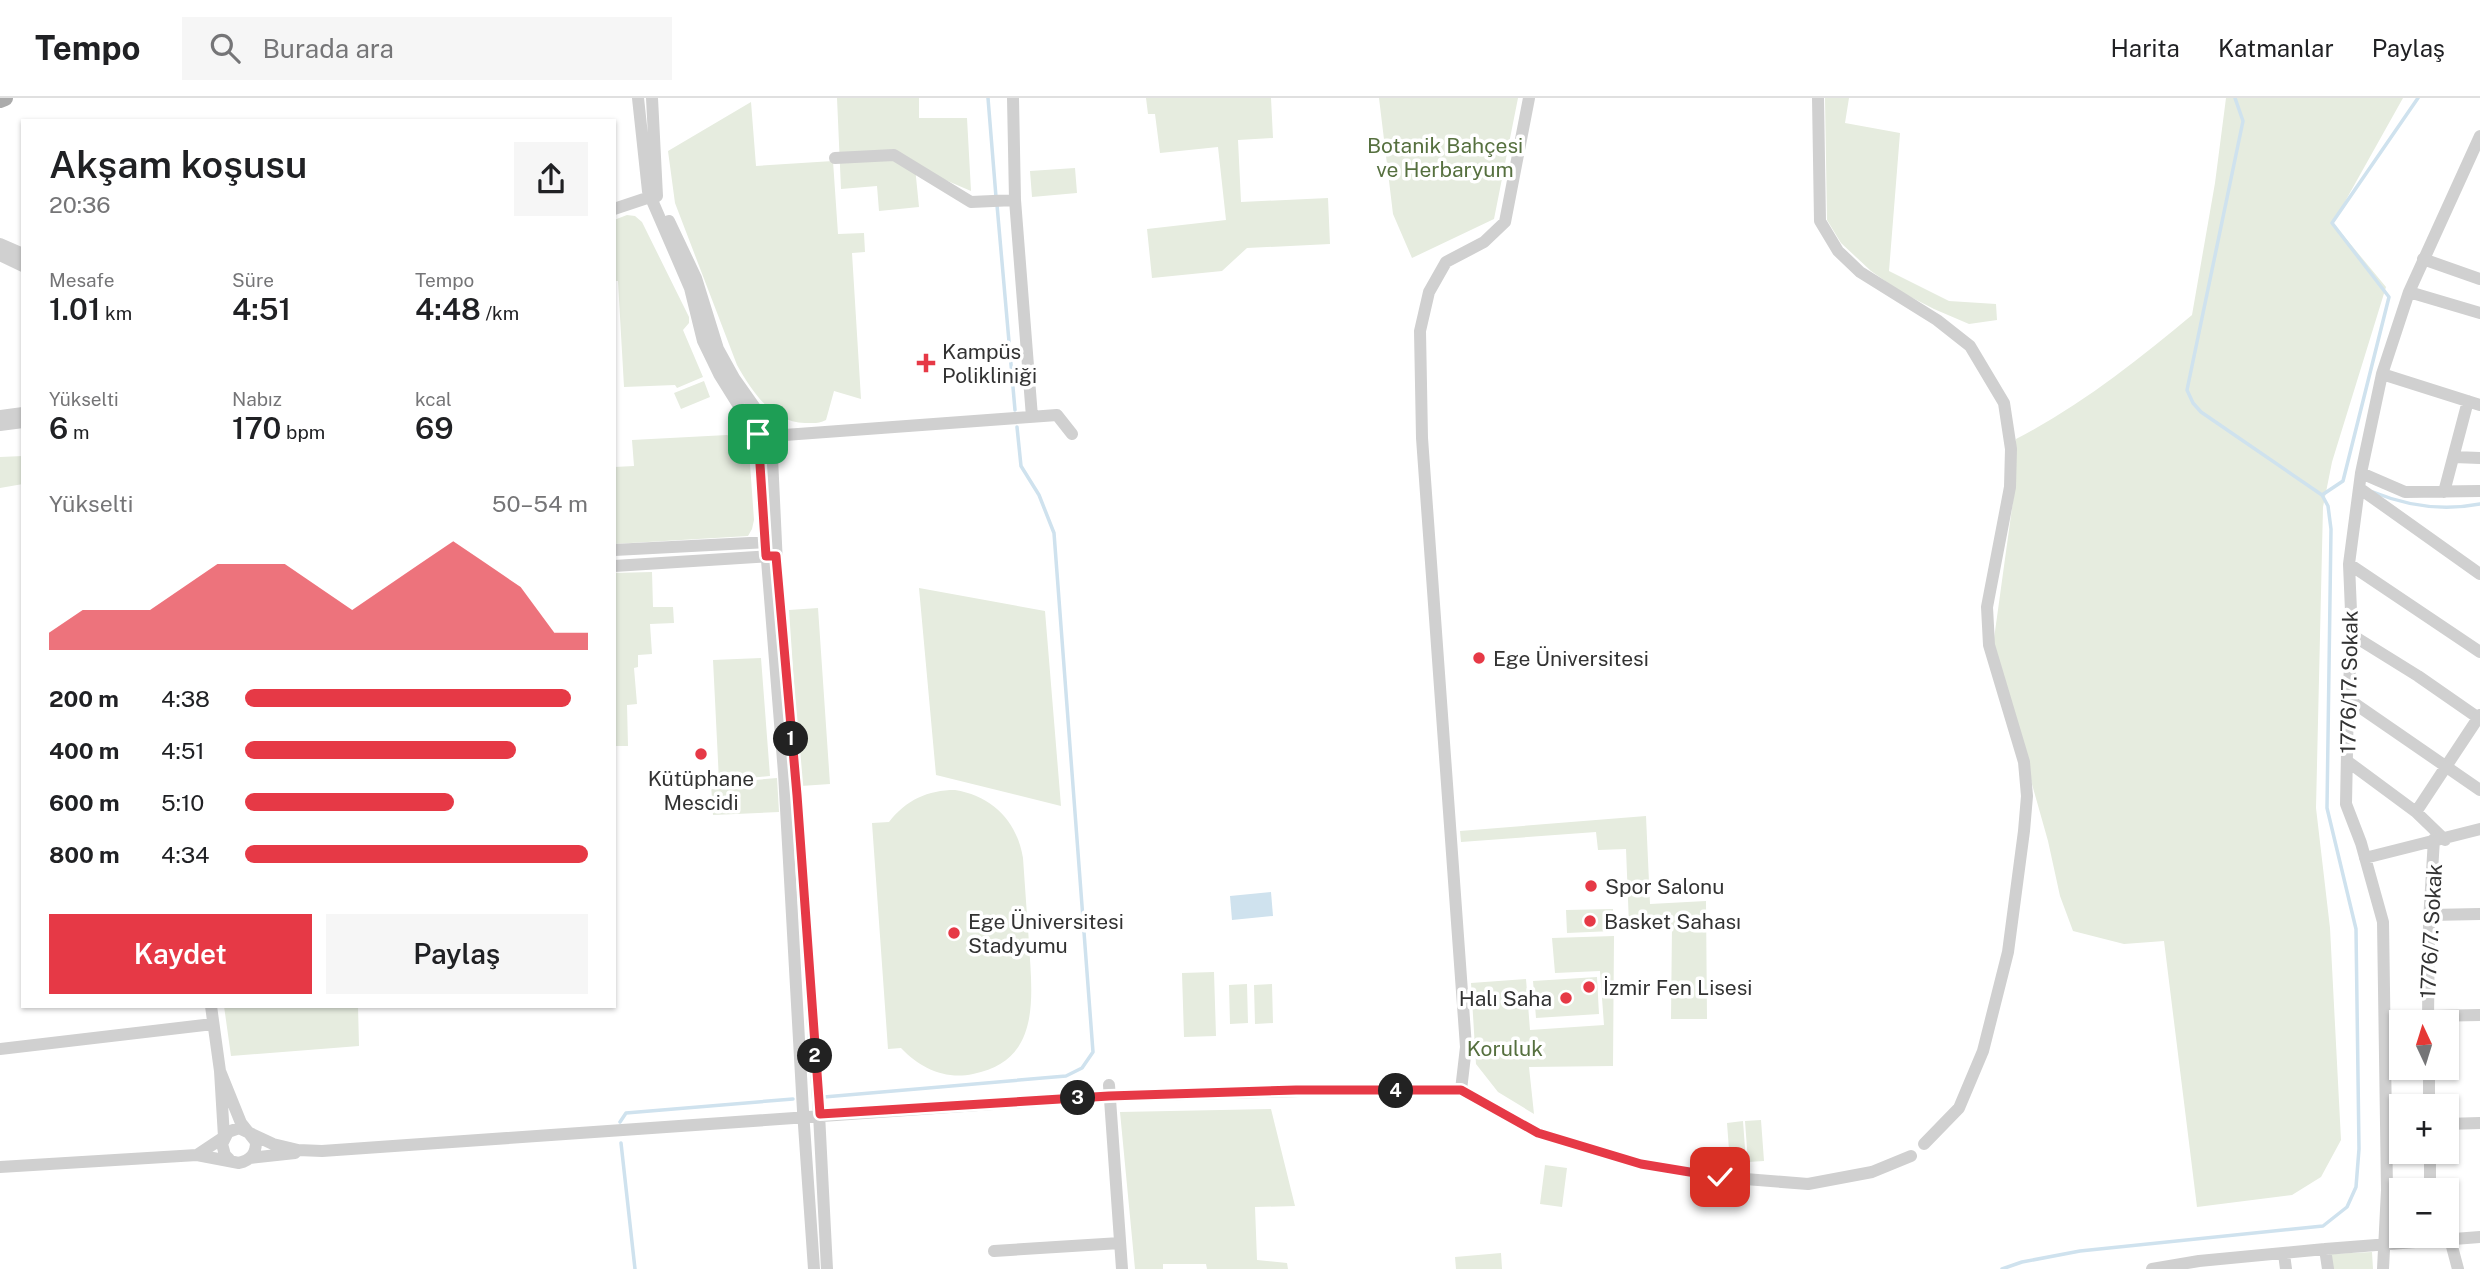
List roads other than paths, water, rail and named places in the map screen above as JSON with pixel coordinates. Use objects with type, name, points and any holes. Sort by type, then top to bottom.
[{"type":"main road","points":[[0,100],[5,98]]},
{"type":"street","points":[[638,98],[646,187],[654,196],[696,278],[718,349],[758,412],[765,437],[771,556],[820,1114],[827,1269]]},
{"type":"street","points":[[652,98],[654,196]]},
{"type":"street","points":[[1013,98],[1015,200],[1032,417]]},
{"type":"street","points":[[1461,1090],[1466,1047],[1422,438],[1420,331],[1429,292],[1446,262],[1484,242],[1505,222],[1529,98]]},
{"type":"street","points":[[1818,98],[1820,221],[1838,251],[1860,272],[1937,320],[1970,346],[2004,403],[2011,449],[2010,487],[1987,607],[1989,645],[2024,762],[2027,796],[2024,831],[2008,952],[1983,1051],[1959,1108],[1924,1144]]},
{"type":"street","name":"1776/17. Sokak","points":[[2383,1269],[2387,1190],[2383,922],[2346,804],[2352,635],[2348,564],[2361,472],[2382,374],[2409,292],[2480,136]]},
{"type":"street","points":[[835,158],[894,155],[971,202],[1015,200]]},
{"type":"street","points":[[616,208],[654,196]]},
{"type":"street","points":[[0,244],[21,253]]},
{"type":"street","points":[[0,255],[21,265]]},
{"type":"street","points":[[2423,259],[2480,279]]},
{"type":"street","points":[[2409,292],[2480,313]]},
{"type":"street","points":[[2382,374],[2474,403],[2444,492]]},
{"type":"street","points":[[0,416],[21,413]]},
{"type":"street","points":[[765,437],[1057,415],[1072,434]]},
{"type":"street","points":[[0,425],[21,422]]},
{"type":"street","points":[[2454,457],[2480,458]]},
{"type":"street","points":[[2361,472],[2404,492],[2480,491]]},
{"type":"street","points":[[2359,488],[2480,574]]},
{"type":"street","points":[[616,550],[770,542]]},
{"type":"street","points":[[616,566],[771,556]]},
{"type":"street","points":[[2348,564],[2480,652]]},
{"type":"street","points":[[2352,635],[2479,718],[2416,813]]},
{"type":"street","points":[[2348,699],[2480,790]]},
{"type":"street","points":[[2347,761],[2416,813],[2440,840]]},
{"type":"street","points":[[791,795],[803,1116],[814,1269]]},
{"type":"street","points":[[2365,858],[2480,830]]},
{"type":"street","name":"1776/7. Sokak","points":[[2428,1010],[2430,915],[2440,840]]},
{"type":"street","points":[[2430,915],[2480,914]]},
{"type":"street","points":[[211,1008],[220,1070],[224,1136],[222,1149],[229,1159]]},
{"type":"street","points":[[2459,1016],[2480,1014]]},
{"type":"street","points":[[0,1048],[213,1024]]},
{"type":"street","points":[[220,1070],[241,1123],[252,1134],[256,1148],[250,1158]]},
{"type":"street","points":[[0,1167],[197,1155],[240,1163],[250,1158],[314,1151],[1109,1091],[1461,1090],[1538,1133],[1641,1164],[1720,1177],[1808,1184],[1872,1172],[1911,1156]]},
{"type":"street","points":[[1109,1091],[1122,1269]]},
{"type":"street","points":[[2459,1124],[2480,1123]]},
{"type":"street","points":[[197,1155],[233,1129],[239,1128],[273,1144],[314,1151]]},
{"type":"street","points":[[2459,1238],[2480,1237]]},
{"type":"street","points":[[994,1251],[1120,1243]]},
{"type":"street","points":[[2152,1269],[2223,1264],[2284,1254],[2389,1243]]},
{"type":"street","points":[[2384,1244],[2390,1269]]},
{"type":"street","points":[[2452,1248],[2458,1269]]},
{"type":"street","points":[[2325,1249],[2328,1269]]},
{"type":"street","points":[[2284,1254],[2286,1269]]},
{"type":"water","points":[[1271,892],[1273,916],[1232,920],[1230,896]]},
{"type":"waterway","points":[[988,98],[996,197]]},
{"type":"waterway","points":[[2002,1269],[2022,1262],[2080,1251],[2323,1226],[2347,1207],[2356,1187],[2359,1149],[2356,929],[2327,808],[2331,529],[2328,506],[2322,495],[2201,412],[2187,390],[2243,121],[2235,98]]},
{"type":"waterway","points":[[2322,495],[2343,481],[2389,297],[2332,223],[2418,98]]},
{"type":"waterway","points":[[997,205],[1015,410]]},
{"type":"waterway","points":[[824,1097],[1066,1076],[1082,1068],[1093,1052],[1054,533],[1039,495],[1021,466],[1017,427]]},
{"type":"waterway","points":[[2373,492],[2426,506],[2480,504]]},
{"type":"waterway","points":[[620,1122],[626,1113],[793,1099]]},
{"type":"waterway","points":[[621,1143],[635,1269]]},
{"type":"place","name":"Kampüs Polikliniği","points":[[926,363]]},
{"type":"place","name":"Ege Üniversitesi","points":[[1479,658]]},
{"type":"place","name":"Kütüphane Mescidi","points":[[701,754]]},
{"type":"place","name":"Spor Salonu","points":[[1591,886]]},
{"type":"place","name":"Basket Sahası","points":[[1590,921]]},
{"type":"place","name":"Ege Üniversitesi Stadyumu","points":[[954,933]]},
{"type":"place","name":"İzmir Fen Lisesi","points":[[1589,987]]},
{"type":"place","name":"Halı Saha","points":[[1566,998]]},
{"type":"park label","name":"Botanik Bahçesi ve Herbaryum","points":[[1445,157]]},
{"type":"park label","name":"Koruluk","points":[[1505,1048]]}]
